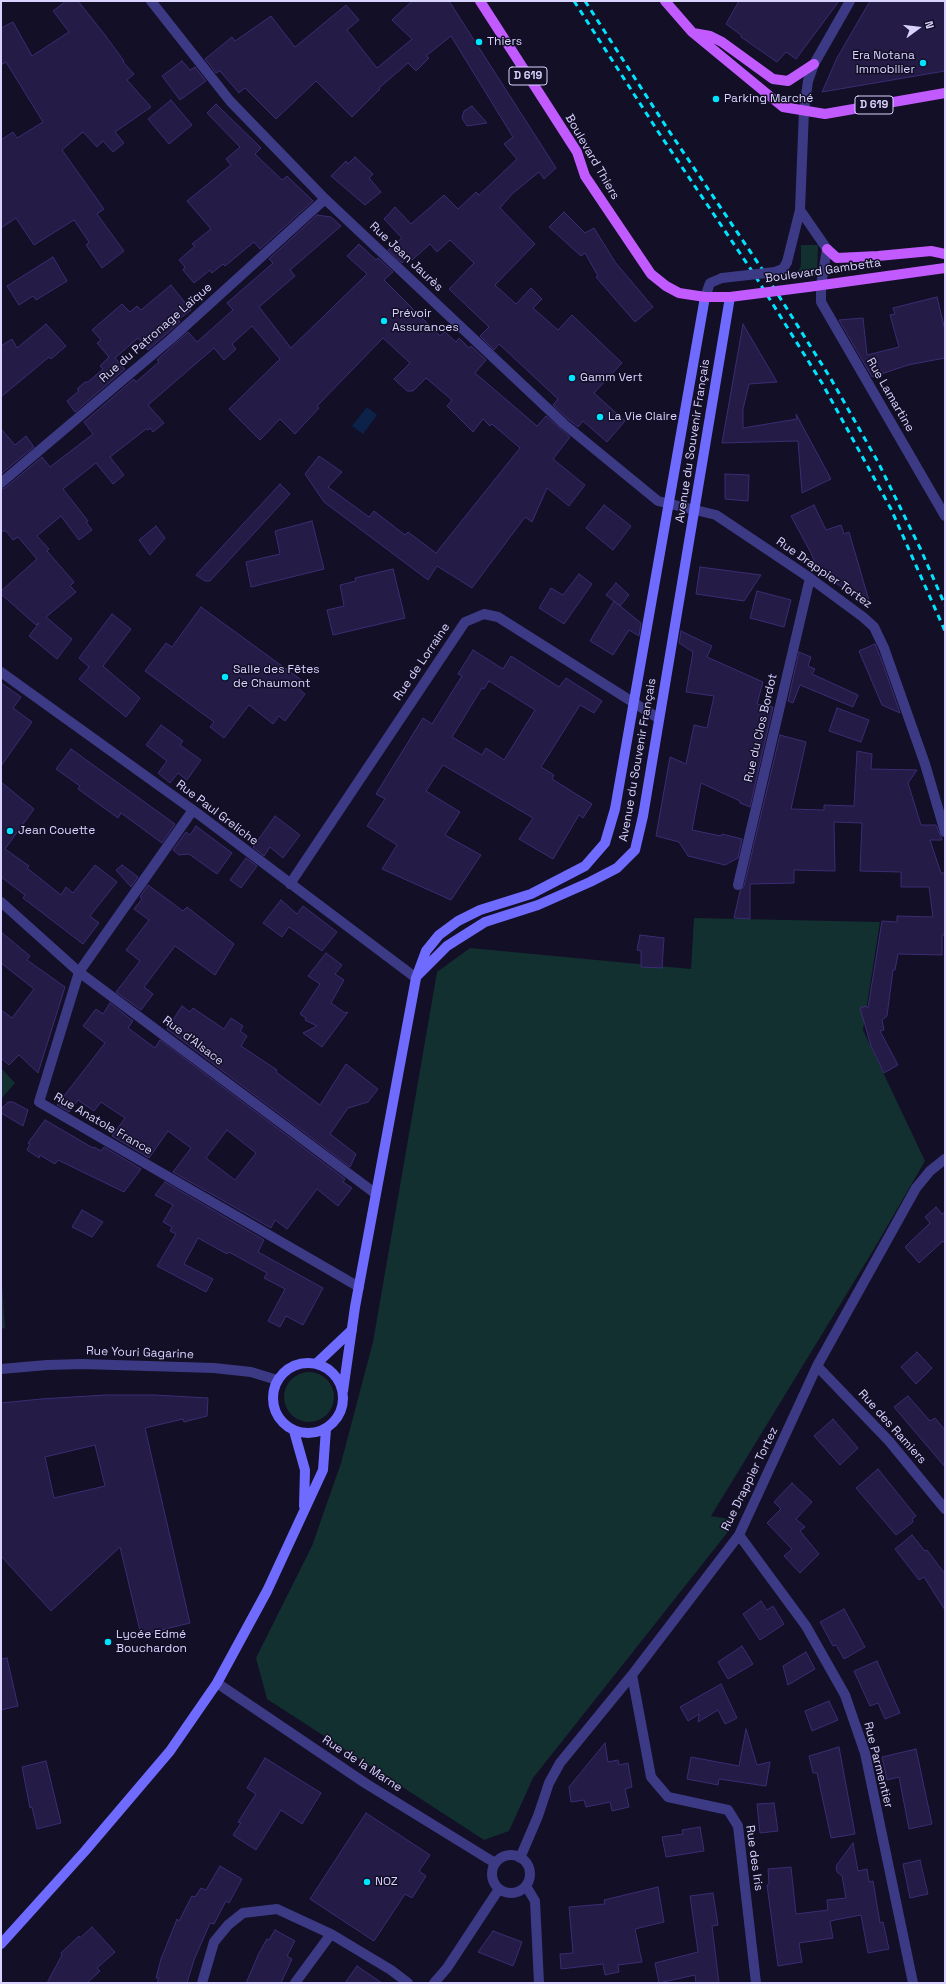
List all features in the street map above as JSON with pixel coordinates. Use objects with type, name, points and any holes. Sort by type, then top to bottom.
[{"type":"main road","name":"Boulevard Thiers","points":[[480,1],[577,152],[586,176],[651,274],[666,286],[679,293],[705,297]]},
{"type":"main road","name":"D 619","points":[[666,1],[692,32],[784,107],[825,114],[945,93]]},
{"type":"main road","points":[[692,32],[710,36],[722,42],[773,79],[788,80],[814,64]]},
{"type":"main road","points":[[827,249],[837,258],[931,251],[945,254]]},
{"type":"main road","name":"Boulevard Gambetta","points":[[705,297],[730,297],[945,268]]},
{"type":"street","name":"Rue Jean Jaurès","points":[[151,1],[230,101],[325,199],[564,424],[634,483],[658,501],[670,504]]},
{"type":"street","points":[[705,297],[710,283],[722,278],[775,272],[783,269],[787,262],[800,210],[804,110],[808,82],[814,64],[850,1]]},
{"type":"street","name":"Rue du Patronage Laïque","points":[[1,483],[170,339],[325,199]]},
{"type":"street","points":[[800,210],[827,249]]},
{"type":"street","name":"Rue Lamartine","points":[[827,249],[821,285],[821,302],[945,516]]},
{"type":"street","name":"Avenue du Souvenir Français","points":[[416,978],[426,951],[439,935],[458,921],[480,910],[531,894],[569,876],[585,866],[605,843],[615,809],[633,702],[670,504],[705,297]]},
{"type":"street","name":"Avenue du Souvenir Français","points":[[416,978],[447,946],[485,922],[538,906],[590,882],[617,868],[635,850],[643,816],[658,718],[695,510],[730,297]]},
{"type":"street","name":"Rue Drappier Tortez","points":[[670,504],[716,515],[864,616],[874,627],[884,648],[925,764],[945,832]]},
{"type":"street","name":"Rue du Clos Bordot","points":[[738,885],[810,578]]},
{"type":"street","name":"Rue de Lorraine","points":[[290,884],[465,622],[484,614],[498,617],[658,718]]},
{"type":"street","name":"Rue Paul Greliche","points":[[1,672],[194,810],[416,978]]},
{"type":"street","name":"Rue Anatole France","points":[[194,810],[79,972],[39,1102],[359,1287]]},
{"type":"street","name":"Rue d'Alsace","points":[[1,902],[79,972],[376,1194]]},
{"type":"street","points":[[343,1391],[334,1374],[326,1367],[305,1362],[294,1365],[284,1371],[277,1380],[274,1390],[274,1409],[282,1422],[294,1431],[310,1434],[326,1429],[334,1422],[340,1413],[343,1402],[343,1391],[359,1287],[416,978]]},
{"type":"street","name":"Rue Drappier Tortez","points":[[520,1858],[538,1816],[549,1783],[560,1763],[632,1675],[739,1535],[817,1366],[916,1188],[930,1171],[945,1159]]},
{"type":"street","points":[[316,1364],[352,1330]]},
{"type":"street","name":"Rue Youri Gagarine","points":[[1,1369],[82,1364],[214,1368],[251,1372],[277,1380]]},
{"type":"street","name":"Rue des Ramiers","points":[[817,1366],[890,1441],[945,1509]]},
{"type":"street","points":[[1,1944],[85,1851],[170,1751],[217,1683],[267,1591],[323,1470],[326,1429]]},
{"type":"street","points":[[294,1431],[305,1470],[304,1510]]},
{"type":"street","name":"Rue Parmentier","points":[[739,1535],[806,1626],[845,1694],[864,1753],[913,1983]]},
{"type":"street","name":"Rue des Iris","points":[[632,1675],[651,1777],[668,1797],[728,1810],[738,1826],[756,1983]]},
{"type":"street","name":"Rue de la Marne","points":[[217,1683],[365,1783],[495,1863]]},
{"type":"street","points":[[509,1855],[520,1858],[524,1861],[530,1871],[530,1876],[526,1886],[516,1893],[504,1892],[499,1889],[492,1880],[495,1863],[499,1859],[509,1855]]},
{"type":"street","points":[[526,1886],[535,1901],[539,1983]]},
{"type":"street","points":[[434,1983],[452,1962],[499,1889]]},
{"type":"street","points":[[202,1983],[214,1942],[228,1925],[243,1913],[277,1909],[331,1934],[391,1970],[408,1983]]},
{"type":"street","points":[[295,1983],[331,1934]]},
{"type":"green space","points":[[801,245],[818,245],[817,276],[793,279],[801,266]]},
{"type":"green space","points":[[694,918],[880,922],[863,1030],[925,1161],[874,1249],[711,1516],[734,1520],[727,1533],[533,1778],[509,1831],[484,1840],[267,1699],[256,1658],[312,1546],[341,1463],[373,1342],[437,972],[470,948],[691,969]]},
{"type":"green space","points":[[1,1068],[15,1083],[1,1099]]},
{"type":"green space","points":[[1,1267],[5,1328],[1,1329]]},
{"type":"green space","points":[[309,1372],[318,1374],[329,1383],[334,1397],[332,1406],[323,1417],[309,1422],[300,1420],[289,1411],[284,1397],[286,1388],[295,1377]]},
{"type":"water","points":[[367,407],[377,415],[363,434],[352,426]]},
{"type":"building","points":[[66,1],[78,1],[105,35],[124,61],[123,62],[134,74],[127,80],[151,107],[115,132],[124,143],[113,152],[103,141],[97,147],[83,132],[62,150],[104,209],[97,214],[124,251],[102,268],[86,245],[89,242],[74,220],[34,245],[16,218],[1,228],[1,140],[13,132],[17,138],[43,122],[6,62],[1,65],[1,28],[13,22],[32,56],[69,32],[53,11]]},
{"type":"building","points":[[412,1],[449,1],[556,168],[544,179],[539,172],[512,194],[500,208],[535,244],[495,285],[516,304],[531,288],[542,299],[533,308],[558,330],[572,315],[622,363],[594,393],[625,421],[607,442],[583,421],[578,427],[568,419],[553,405],[558,399],[499,344],[494,350],[480,336],[489,327],[449,289],[474,263],[450,240],[437,252],[430,244],[412,260],[408,257],[402,263],[388,250],[402,238],[384,219],[395,207],[411,224],[444,195],[458,209],[476,192],[479,195],[517,159],[504,144],[513,137],[451,36],[426,56],[429,58],[416,71],[408,63],[379,88],[380,89],[352,117],[316,81],[276,119],[245,88],[239,93],[220,71],[216,73],[205,59],[232,37],[235,41],[271,16],[295,47],[346,5],[359,20],[347,30],[377,68],[412,39],[392,20]]},
{"type":"building","points":[[739,1],[839,1],[796,59],[786,52],[777,62],[741,37],[741,35],[726,24]]},
{"type":"building","points":[[870,1],[945,1],[945,71],[822,92],[837,58]]},
{"type":"building","points":[[182,61],[190,70],[195,67],[206,81],[180,100],[162,76]]},
{"type":"building","points":[[171,100],[192,125],[169,144],[148,119]]},
{"type":"building","points":[[216,104],[261,148],[255,154],[282,180],[287,176],[313,201],[260,249],[254,242],[225,266],[223,264],[212,273],[210,270],[194,283],[183,270],[185,267],[179,260],[195,246],[192,244],[211,229],[187,201],[231,165],[226,159],[240,147],[207,113]]},
{"type":"building","points":[[472,106],[487,123],[467,126],[462,118],[464,111]]},
{"type":"building","points":[[355,157],[373,174],[369,178],[381,192],[365,205],[331,176],[346,161],[348,164]]},
{"type":"building","points":[[564,212],[585,233],[594,228],[615,262],[653,307],[635,322],[596,277],[598,276],[585,253],[581,256],[549,227]]},
{"type":"building","points":[[317,215],[331,217],[341,226],[290,270],[295,276],[259,307],[291,348],[367,274],[347,256],[359,244],[376,260],[378,258],[393,272],[384,280],[440,336],[445,332],[456,342],[459,338],[469,348],[471,346],[486,360],[475,373],[537,426],[546,416],[570,437],[553,459],[585,485],[569,506],[547,488],[532,522],[525,517],[472,588],[437,566],[428,580],[324,502],[305,474],[319,456],[342,472],[328,487],[369,517],[374,511],[405,535],[408,532],[436,553],[520,448],[492,424],[490,426],[483,419],[473,432],[447,406],[452,400],[426,378],[413,391],[407,391],[394,379],[410,363],[383,338],[317,406],[319,408],[295,434],[280,419],[260,440],[229,409],[280,359],[252,326],[232,344],[236,349],[224,360],[214,348],[148,405],[164,423],[153,432],[150,428],[148,430],[146,429],[110,457],[124,475],[113,484],[96,463],[63,489],[88,521],[86,522],[92,530],[79,540],[61,516],[37,536],[49,549],[47,551],[74,582],[70,586],[76,592],[46,617],[72,639],[57,659],[29,636],[39,623],[36,625],[1,594],[1,591],[37,559],[18,537],[13,540],[6,531],[1,531],[1,489],[5,488],[42,457],[50,467],[93,434],[84,422],[134,379],[136,382],[159,362],[157,360],[188,332],[197,342],[233,310],[227,303],[273,263],[269,259]]},
{"type":"building","points":[[53,257],[67,281],[36,300],[33,296],[19,305],[7,286]]},
{"type":"building","points":[[171,285],[191,310],[178,320],[180,322],[148,350],[138,338],[115,358],[125,369],[75,412],[67,401],[79,391],[77,389],[103,369],[100,366],[109,357],[97,343],[101,340],[92,330],[122,304],[130,312],[137,306],[141,310]]},
{"type":"building","points":[[937,297],[945,330],[945,358],[908,365],[872,377],[839,320],[863,318],[867,355],[899,347],[890,315],[895,314],[893,308]]},
{"type":"building","points":[[46,324],[66,346],[51,359],[49,357],[1,397],[1,346],[12,339],[17,348]]},
{"type":"building","points":[[743,324],[777,382],[749,384],[743,409],[743,428],[797,419],[796,414],[831,479],[802,493],[798,441],[722,443]]},
{"type":"building","points":[[1,429],[15,445],[26,436],[34,447],[1,474]]},
{"type":"building","points":[[725,474],[749,475],[748,501],[725,499]]},
{"type":"building","points":[[280,484],[290,494],[210,581],[205,581],[196,575]]},
{"type":"building","points":[[604,505],[631,526],[613,550],[586,528]]},
{"type":"building","points":[[814,505],[826,530],[841,525],[844,534],[849,532],[870,604],[819,573],[811,553],[791,516]]},
{"type":"building","points":[[312,521],[324,569],[251,587],[246,562],[280,554],[275,531]]},
{"type":"building","points":[[156,526],[165,538],[150,555],[139,540]]},
{"type":"building","points":[[700,567],[761,575],[744,601],[696,594]]},
{"type":"building","points":[[393,569],[405,618],[333,635],[327,610],[344,606],[340,585],[356,581],[355,578]]},
{"type":"building","points":[[579,574],[592,584],[564,624],[539,608],[551,588],[563,595]]},
{"type":"building","points":[[616,583],[629,595],[620,606],[606,595]]},
{"type":"building","points":[[757,591],[791,600],[784,627],[750,618]]},
{"type":"building","points":[[614,601],[641,623],[639,636],[629,630],[613,655],[590,641]]},
{"type":"building","name":"Salle des Fêtes de Chaumont","points":[[201,607],[304,682],[299,689],[305,694],[285,721],[279,716],[273,724],[249,705],[224,738],[210,727],[214,722],[145,671],[166,643],[172,647]]},
{"type":"building","points":[[112,614],[131,629],[103,666],[140,698],[126,717],[79,679],[89,667],[79,658]]},
{"type":"building","points":[[681,631],[712,646],[707,657],[763,682],[757,704],[773,707],[750,807],[701,783],[692,830],[721,836],[722,834],[742,839],[738,858],[725,865],[688,856],[679,842],[656,836],[670,757],[686,764],[694,725],[707,728],[714,696],[686,692],[693,652],[679,643]]},
{"type":"building","points":[[875,644],[900,713],[882,705],[859,651]]},
{"type":"building","points":[[473,650],[503,669],[511,656],[559,687],[566,678],[602,701],[594,713],[580,705],[541,767],[554,775],[552,779],[592,804],[583,818],[579,815],[553,859],[519,839],[533,818],[443,765],[426,791],[460,812],[445,835],[481,855],[451,900],[382,869],[397,845],[367,826],[385,799],[376,794],[423,718],[432,724],[462,676],[458,674]],"holes":[[[489,681],[535,710],[504,760],[486,748],[482,755],[452,737],[482,688],[484,689]]]},
{"type":"building","points":[[799,652],[811,657],[808,666],[815,669],[812,674],[858,695],[853,707],[800,685],[793,703],[788,701]]},
{"type":"building","points":[[1,683],[21,697],[13,708],[32,722],[1,766]]},
{"type":"building","points":[[837,708],[869,720],[861,742],[829,731]]},
{"type":"building","points":[[161,725],[183,741],[180,745],[201,760],[187,780],[178,773],[170,783],[158,773],[167,761],[146,745]]},
{"type":"building","points":[[780,735],[806,742],[791,809],[824,810],[824,805],[854,806],[857,751],[872,754],[871,769],[917,770],[908,783],[921,825],[936,825],[942,840],[930,840],[941,873],[945,873],[945,935],[942,935],[942,955],[898,954],[895,970],[893,970],[887,1016],[882,1020],[884,1030],[880,1031],[898,1065],[884,1073],[871,1046],[860,1008],[866,1006],[868,1008],[882,921],[897,922],[897,916],[933,917],[929,887],[901,887],[901,872],[860,871],[862,823],[834,822],[835,871],[794,870],[794,883],[750,884],[750,919],[734,918],[740,891],[744,886]]},
{"type":"building","points":[[71,749],[175,824],[162,843],[121,813],[118,818],[78,789],[80,786],[56,769]]},
{"type":"building","points":[[1,782],[34,809],[5,849],[29,866],[27,868],[61,895],[66,887],[73,893],[95,865],[117,882],[90,916],[99,923],[83,944],[23,898],[25,895],[1,877]]},
{"type":"building","points":[[275,816],[300,835],[283,858],[270,847],[264,856],[253,847]]},
{"type":"building","points":[[196,826],[232,853],[217,874],[189,854],[179,855],[173,850],[186,832],[190,835]]},
{"type":"building","points":[[246,858],[257,866],[241,888],[230,880]]},
{"type":"building","points":[[122,865],[138,877],[131,887],[116,870]]},
{"type":"building","points":[[148,885],[183,911],[187,907],[234,944],[215,975],[175,946],[144,987],[153,994],[141,1010],[116,992],[140,961],[126,950],[149,920],[134,909],[142,899],[140,897]]},
{"type":"building","points":[[281,900],[297,914],[303,906],[337,932],[322,951],[289,927],[282,937],[263,923]]},
{"type":"building","points":[[1,932],[30,956],[27,960],[65,987],[38,1073],[19,1055],[9,1065],[1,1058],[1,1010],[12,1018],[34,989],[1,963]]},
{"type":"building","points":[[640,935],[664,938],[662,968],[641,967],[641,951],[637,950]]},
{"type":"building","points":[[326,953],[342,965],[335,974],[344,980],[331,1003],[345,1013],[348,1012],[322,1047],[303,1033],[317,1026],[305,1020],[306,1018],[300,1014],[320,984],[308,976]]},
{"type":"building","points":[[110,1003],[133,1021],[128,1028],[155,1048],[160,1040],[345,1179],[343,1182],[352,1188],[338,1206],[317,1189],[287,1229],[275,1220],[271,1228],[173,1172],[191,1148],[168,1131],[149,1158],[112,1136],[125,1118],[101,1102],[94,1111],[78,1100],[69,1112],[57,1105],[105,1043],[83,1026],[96,1009],[103,1014]],"holes":[[[227,1130],[256,1153],[235,1180],[206,1158]]]},
{"type":"building","points":[[182,1006],[190,1012],[193,1008],[224,1029],[231,1018],[243,1026],[240,1031],[247,1036],[241,1046],[277,1070],[276,1072],[320,1105],[346,1064],[378,1089],[368,1102],[348,1108],[330,1134],[356,1154],[350,1167],[167,1029]]},
{"type":"building","points":[[8,1102],[13,1102],[28,1110],[23,1126],[1,1113],[1,1109]]},
{"type":"building","points":[[45,1120],[93,1148],[94,1147],[101,1151],[104,1147],[141,1169],[124,1192],[58,1160],[55,1164],[40,1155],[39,1158],[27,1150],[30,1144],[28,1143]]},
{"type":"building","points":[[165,1182],[264,1240],[258,1252],[323,1288],[303,1325],[286,1316],[280,1327],[268,1321],[285,1289],[264,1278],[267,1273],[229,1252],[227,1254],[198,1238],[184,1264],[213,1279],[206,1292],[157,1266],[176,1234],[170,1231],[172,1227],[163,1222],[173,1205],[155,1195]]},
{"type":"building","points":[[936,1207],[942,1214],[945,1212],[945,1244],[943,1241],[919,1263],[905,1247],[930,1223],[925,1217]]},
{"type":"building","points":[[82,1210],[103,1222],[92,1237],[72,1227]]},
{"type":"building","points":[[917,1352],[932,1368],[916,1384],[901,1367]]},
{"type":"building","points":[[105,1395],[155,1395],[208,1398],[207,1416],[184,1422],[183,1419],[145,1428],[190,1623],[141,1635],[120,1547],[51,1611],[1,1556],[1,1403]],"holes":[[[95,1445],[105,1486],[54,1498],[45,1457]]]},
{"type":"building","points":[[908,1396],[930,1421],[935,1418],[945,1430],[945,1467],[894,1407]]},
{"type":"building","points":[[833,1419],[858,1448],[840,1465],[814,1436]]},
{"type":"building","points":[[878,1469],[916,1516],[912,1519],[913,1522],[896,1535],[856,1488]]},
{"type":"building","points":[[792,1483],[812,1502],[796,1519],[805,1527],[800,1531],[819,1554],[800,1573],[784,1556],[792,1549],[767,1523],[781,1509],[774,1502]]},
{"type":"building","points":[[912,1535],[925,1551],[927,1550],[945,1574],[945,1610],[924,1577],[919,1580],[895,1549]]},
{"type":"building","points":[[761,1601],[767,1610],[773,1606],[784,1624],[760,1640],[743,1614]]},
{"type":"building","points":[[844,1609],[865,1647],[844,1659],[836,1645],[833,1646],[820,1622]]},
{"type":"building","points":[[742,1646],[753,1664],[728,1679],[718,1662]]},
{"type":"building","points":[[806,1652],[815,1669],[788,1685],[783,1666]]},
{"type":"building","points":[[7,1658],[18,1706],[1,1710],[1,1659]]},
{"type":"building","points":[[877,1661],[900,1713],[885,1719],[878,1703],[870,1706],[854,1671]]},
{"type":"building","points":[[721,1684],[737,1718],[725,1724],[718,1710],[698,1722],[699,1714],[688,1721],[680,1707]]},
{"type":"building","points":[[829,1701],[838,1720],[812,1731],[805,1711]]},
{"type":"building","points":[[746,1729],[757,1765],[770,1762],[766,1786],[719,1779],[718,1785],[687,1779],[691,1757],[739,1766]]},
{"type":"building","points":[[605,1743],[608,1762],[618,1760],[619,1765],[628,1763],[632,1787],[625,1789],[629,1807],[612,1811],[610,1802],[586,1807],[584,1800],[571,1802],[569,1787]]},
{"type":"building","points":[[839,1747],[855,1834],[831,1838],[817,1773],[813,1773],[809,1756]]},
{"type":"building","points":[[916,1749],[932,1824],[909,1829],[899,1777],[887,1780],[882,1757]]},
{"type":"building","points":[[265,1758],[321,1793],[302,1824],[281,1810],[256,1850],[233,1835],[241,1823],[238,1822],[256,1794],[247,1788]]},
{"type":"building","points":[[46,1761],[61,1823],[37,1829],[32,1807],[30,1808],[22,1767]]},
{"type":"building","points":[[774,1803],[778,1831],[760,1833],[757,1804]]},
{"type":"building","name":"NOZ","points":[[366,1813],[430,1855],[419,1871],[426,1876],[412,1898],[405,1894],[374,1941],[310,1899]]},
{"type":"building","points":[[700,1827],[704,1851],[666,1857],[662,1837],[683,1834],[682,1830]]},
{"type":"building","points":[[853,1843],[858,1871],[867,1869],[869,1882],[873,1881],[880,1923],[883,1922],[889,1949],[868,1953],[861,1915],[830,1921],[833,1938],[799,1943],[802,1962],[778,1966],[767,1885],[769,1884],[768,1869],[791,1867],[796,1914],[828,1910],[827,1900],[846,1898],[842,1876],[837,1872],[836,1866]]},
{"type":"building","points":[[920,1860],[928,1894],[910,1898],[903,1864]]},
{"type":"building","points":[[220,1866],[242,1879],[229,1903],[226,1901],[214,1924],[210,1923],[194,1960],[187,1983],[157,1983],[159,1978],[156,1978],[161,1959],[177,1919],[179,1921],[192,1896],[195,1897],[201,1888],[206,1890]]},
{"type":"building","points":[[658,1887],[664,1922],[635,1929],[642,1962],[618,1965],[619,1972],[605,1975],[603,1964],[561,1969],[560,1954],[573,1953],[569,1907],[605,1904],[604,1900]]},
{"type":"building","points":[[713,1893],[718,1925],[712,1926],[719,1983],[696,1983],[695,1975],[659,1983],[655,1963],[698,1952],[690,1896]]},
{"type":"building","points":[[92,1927],[115,1952],[97,1968],[100,1971],[87,1983],[47,1983],[62,1955],[61,1953],[79,1936],[80,1938]]},
{"type":"building","points":[[275,1930],[295,1941],[287,1956],[292,1959],[281,1983],[246,1983],[259,1953],[267,1939],[269,1940]]},
{"type":"building","points":[[493,1931],[522,1942],[513,1966],[478,1952]]},
{"type":"building","points":[[357,1966],[382,1983],[345,1983]]},
{"type":"railway","points":[[574,1],[659,133],[754,274],[822,383],[891,509],[945,631]]},
{"type":"railway","points":[[585,1],[667,128],[762,269],[831,379],[878,462],[921,550],[945,605]]},
{"type":"place","name":"Thiers","points":[[479,42]]},
{"type":"place","name":"Era Notana Immobilier","points":[[923,63]]},
{"type":"place","name":"Parking Marché","points":[[716,99]]},
{"type":"place","name":"Prévoir Assurances","points":[[384,321]]},
{"type":"place","name":"Gamm Vert","points":[[572,378]]},
{"type":"place","name":"La Vie Claire","points":[[600,417]]},
{"type":"place","name":"Salle des Fêtes de Chaumont","points":[[225,677]]},
{"type":"place","name":"Jean Couette","points":[[10,831]]},
{"type":"place","name":"Lycée Edmé Bouchardon","points":[[108,1642]]},
{"type":"place","name":"NOZ","points":[[367,1882]]}]
